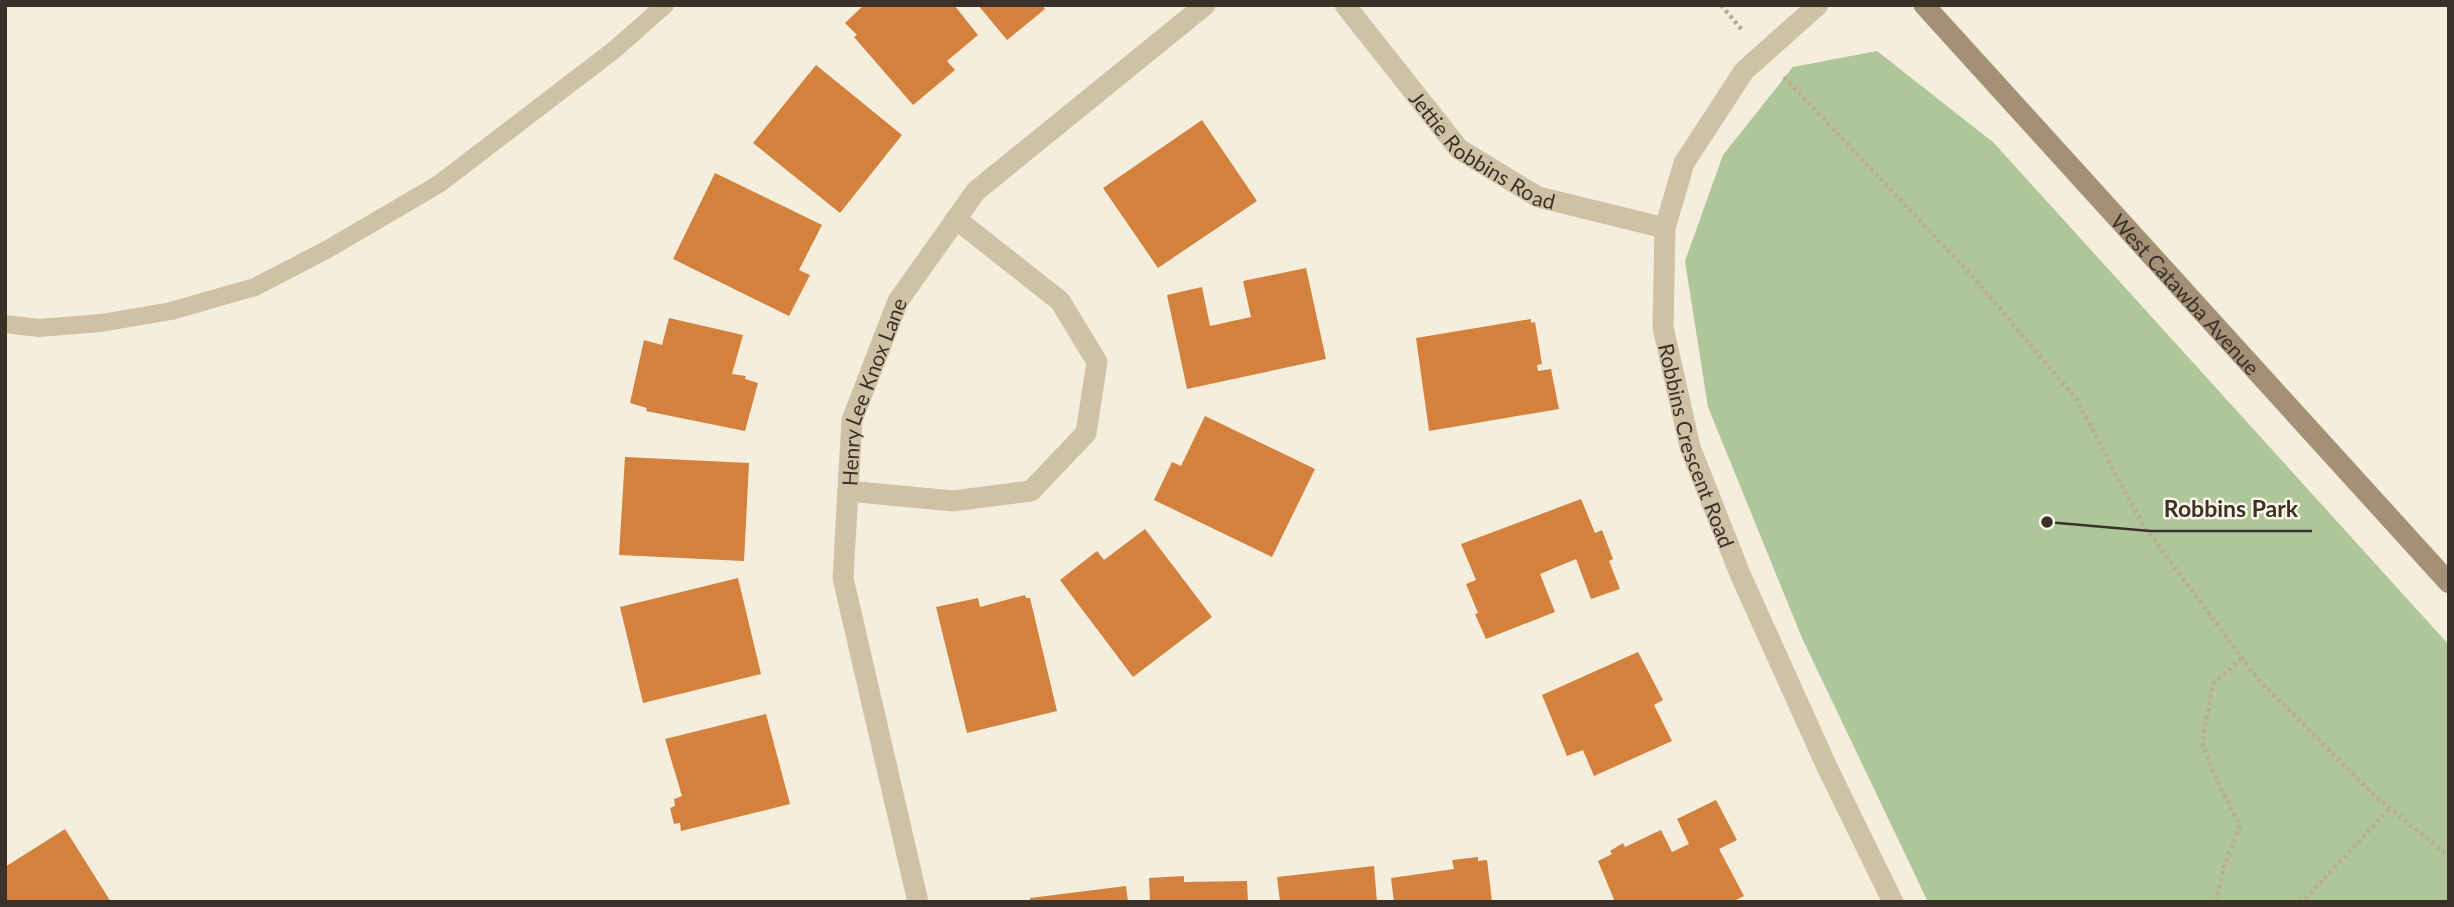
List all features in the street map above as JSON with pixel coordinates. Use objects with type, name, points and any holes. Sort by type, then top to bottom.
[{"type":"main road","name":"West Catawba Avenue","points":[[1924,5],[2449,583]]},
{"type":"street","name":"Henry Lee Knox Lane","points":[[918,902],[843,579],[852,420],[898,301],[976,191],[1205,5]]},
{"type":"street","name":"Jettie Robbins Road","points":[[1345,5],[1459,149],[1538,197],[1665,228]]},
{"type":"street","name":"Robbins Crescent Road","points":[[1818,5],[1744,71],[1684,163],[1665,228],[1663,327],[1690,447],[1740,574],[1827,767],[1893,902]]},
{"type":"street","points":[[848,491],[953,501],[1031,491],[1086,433],[1097,362],[1060,301],[957,219]]},
{"type":"lane","points":[[5,324],[39,328],[101,323],[172,311],[255,287],[328,249],[439,184],[614,50],[665,5]]},
{"type":"path","points":[[1721,5],[1763,54],[1972,276],[2077,400],[2141,522],[2256,677],[2390,808],[2449,856]]},
{"type":"path","points":[[2216,902],[2224,867],[2240,825],[2216,779],[2202,742],[2213,684],[2242,657]]},
{"type":"path","points":[[2299,902],[2306,898],[2390,808]]},
{"type":"green space","points":[[1877,51],[1994,143],[2449,645],[2449,902],[1928,902],[1802,638],[1708,407],[1685,261],[1723,155],[1793,67]]},
{"type":"building","points":[[864,5],[954,5],[978,35],[947,61],[955,70],[913,105],[845,23]]},
{"type":"building","points":[[978,5],[1042,5],[1045,9],[1007,40]]},
{"type":"building","points":[[816,65],[902,135],[840,213],[753,143]]},
{"type":"building","points":[[1202,120],[1257,201],[1158,268],[1103,188]]},
{"type":"building","points":[[715,173],[822,225],[799,270],[810,275],[789,316],[673,259]]},
{"type":"building","points":[[1306,268],[1326,359],[1187,389],[1167,295],[1202,287],[1210,326],[1251,317],[1243,281]]},
{"type":"building","points":[[669,318],[743,335],[732,374],[746,376],[745,379],[758,383],[745,431],[646,411],[647,408],[630,403],[644,340],[662,345]]},
{"type":"building","points":[[1531,319],[1531,323],[1535,322],[1542,364],[1537,365],[1538,371],[1551,369],[1559,409],[1429,431],[1416,338]]},
{"type":"building","points":[[1205,416],[1315,469],[1272,557],[1154,500],[1172,462],[1181,466]]},
{"type":"building","points":[[625,457],[749,463],[744,561],[619,555]]},
{"type":"building","points":[[1581,499],[1595,533],[1602,530],[1613,559],[1609,561],[1620,589],[1591,599],[1576,559],[1540,574],[1555,612],[1486,639],[1466,584],[1476,580],[1461,544]]},
{"type":"building","points":[[1145,529],[1212,617],[1133,677],[1060,580],[1097,551],[1104,560]]},
{"type":"building","points":[[738,578],[761,674],[643,703],[620,607]]},
{"type":"building","points":[[1025,595],[1030,598],[1057,711],[967,733],[936,607],[978,598],[980,607]]},
{"type":"building","points":[[1638,652],[1663,700],[1654,705],[1672,741],[1594,776],[1583,750],[1567,756],[1542,695]]},
{"type":"building","points":[[766,714],[790,804],[681,831],[680,823],[674,824],[670,808],[675,806],[674,799],[682,796],[665,739]]},
{"type":"building","points":[[1716,800],[1737,840],[1719,849],[1744,896],[1732,902],[1615,902],[1598,861],[1612,854],[1610,851],[1623,843],[1625,847],[1661,830],[1672,852],[1689,844],[1677,819]]},
{"type":"building","points":[[65,829],[111,902],[5,902],[5,867]]},
{"type":"building","points":[[1478,857],[1478,861],[1487,860],[1492,902],[1394,902],[1391,878],[1454,869],[1452,860]]},
{"type":"building","points":[[1374,866],[1377,902],[1280,902],[1277,877]]},
{"type":"building","points":[[1184,876],[1184,882],[1247,881],[1248,902],[1150,902],[1149,878]]},
{"type":"building","points":[[1126,886],[1128,902],[1030,902],[1030,898]]},
{"type":"place","name":"Robbins Park","points":[[2047,522]]}]
